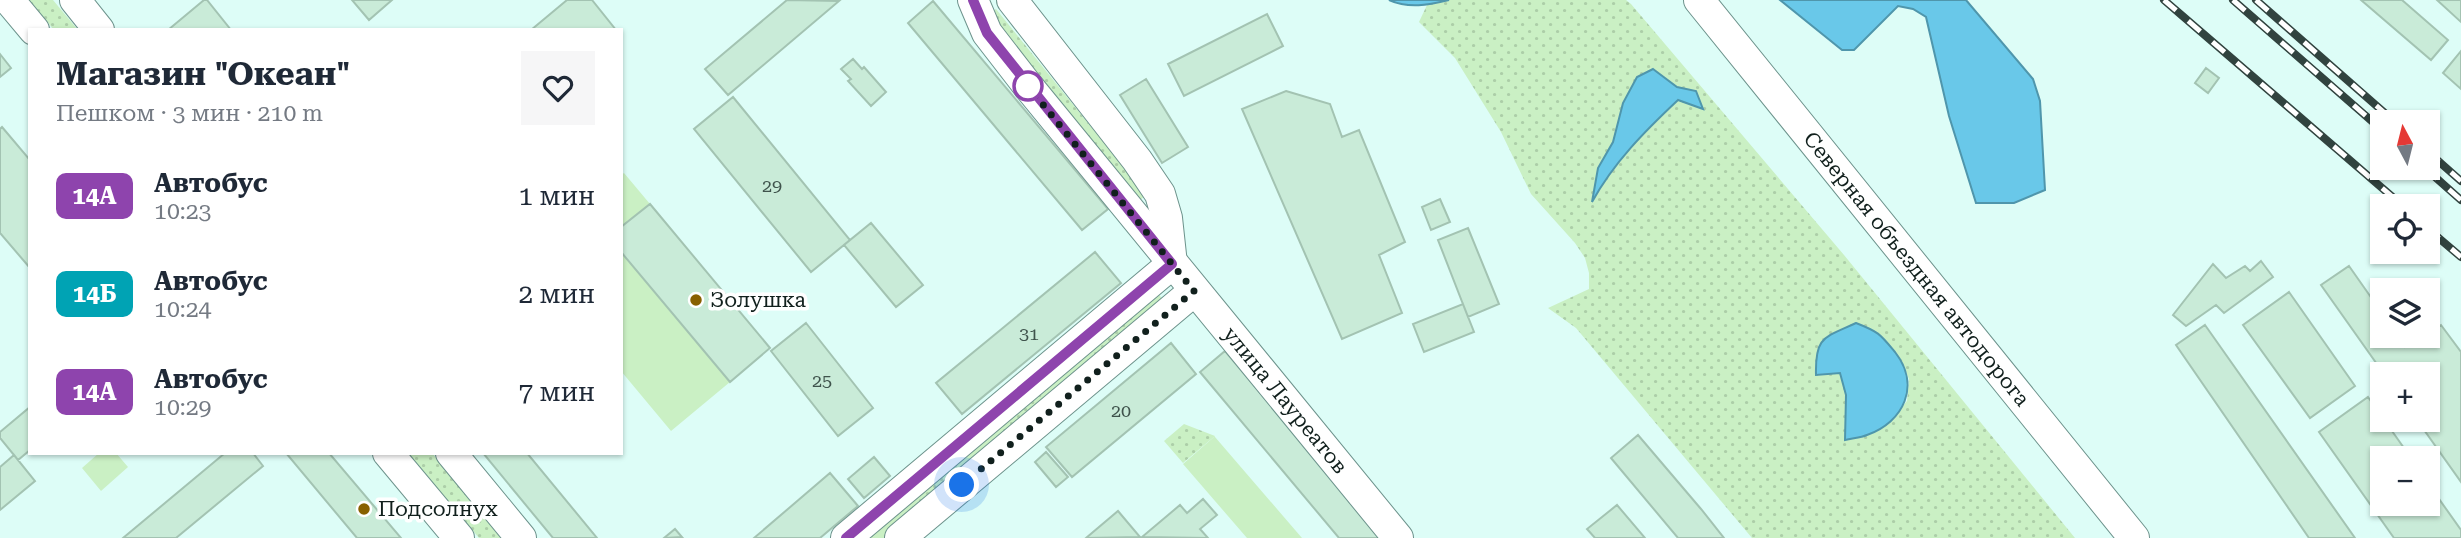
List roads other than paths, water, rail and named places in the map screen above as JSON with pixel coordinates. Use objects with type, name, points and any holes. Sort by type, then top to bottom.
[{"type":"street","points":[[9,0],[32,28]]},
{"type":"street","points":[[75,0],[97,28]]},
{"type":"street","name":"улица Лауреатов","points":[[973,0],[987,33],[1172,264],[1398,538]]},
{"type":"street","points":[[846,538],[1172,264],[1167,218],[1160,194],[1138,160],[1012,0]]},
{"type":"street","name":"Северная объездная автодорога","points":[[1699,0],[2134,538]]},
{"type":"street","points":[[900,538],[1194,291]]},
{"type":"street","points":[[390,455],[459,538]]},
{"type":"street","points":[[453,455],[521,538]]},
{"type":"water","points":[[1389,0],[1449,0],[1411,5]]},
{"type":"water","points":[[1780,0],[1966,0],[2033,79],[2040,101],[2045,190],[2014,203],[1976,203],[1949,116],[1926,17],[1913,9],[1898,6],[1854,50],[1842,50]]},
{"type":"water","points":[[1653,69],[1677,87],[1696,91],[1703,109],[1678,100],[1631,148],[1592,202],[1598,168],[1613,142],[1623,103],[1637,77]]},
{"type":"water","points":[[1856,323],[1879,334],[1895,352],[1907,377],[1907,389],[1905,401],[1891,421],[1867,435],[1845,440],[1846,395],[1840,373],[1816,375],[1816,362],[1817,353],[1824,340]]},
{"type":"railway","points":[[2164,0],[2389,194]]},
{"type":"railway","points":[[2233,0],[2370,120]]},
{"type":"railway","points":[[2256,0],[2381,110]]},
{"type":"railway","points":[[2440,162],[2461,181]]},
{"type":"railway","points":[[2438,180],[2461,200]]},
{"type":"railway","points":[[2440,239],[2461,257]]},
{"type":"place","name":"Золушка","points":[[696,300]]},
{"type":"place","name":"Подсолнух","points":[[364,509]]}]
